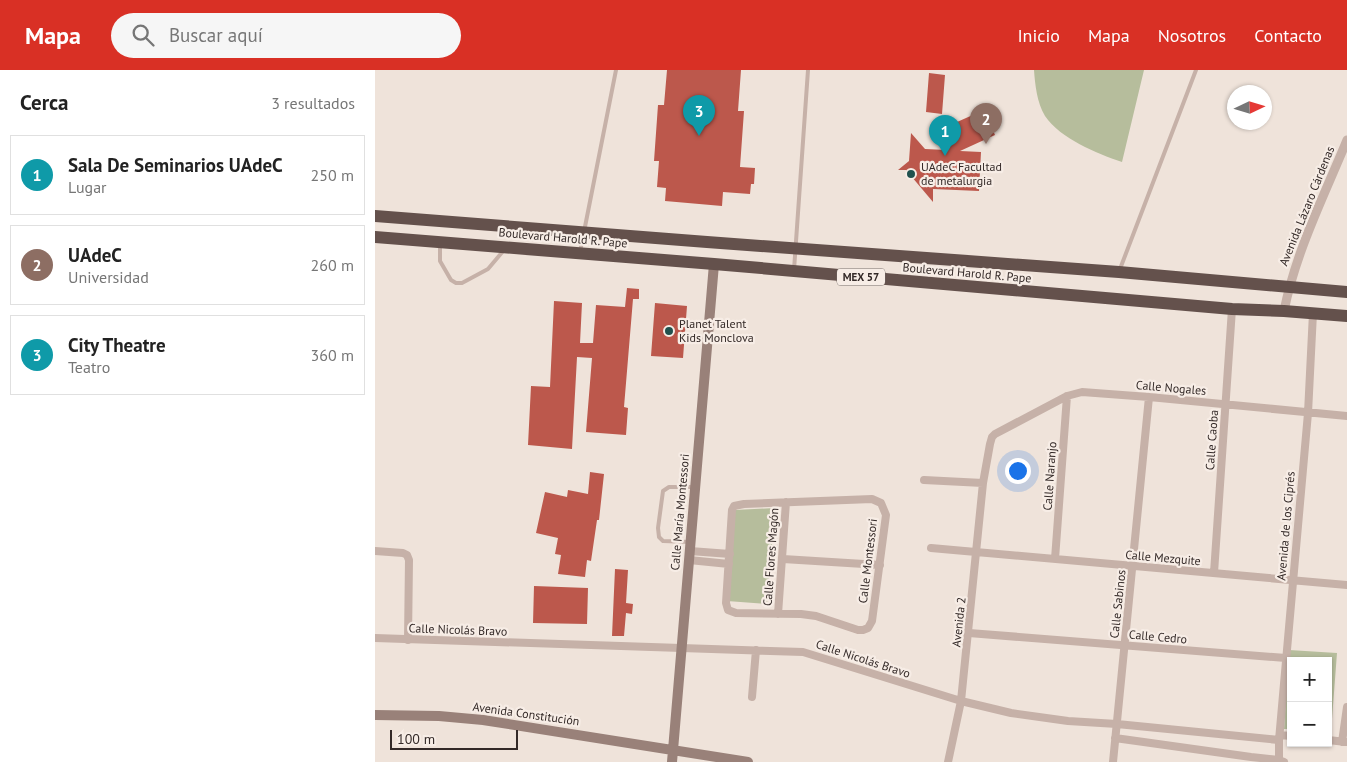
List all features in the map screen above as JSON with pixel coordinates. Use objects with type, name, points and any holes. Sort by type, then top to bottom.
[{"type":"highway","name":"Boulevard Harold R. Pape","points":[[375,216],[1119,272],[1347,292]]},
{"type":"highway","name":"Boulevard Harold R. Pape","points":[[375,237],[1232,309],[1347,316]]},
{"type":"main road","name":"Calle María Montessori","points":[[672,762],[714,264]]},
{"type":"main road","name":"Avenida Constitución","points":[[375,715],[439,716],[483,720],[747,762]]},
{"type":"street","name":"Avenida Lázaro Cárdenas","points":[[1284,311],[1289,286],[1305,238],[1347,140]]},
{"type":"street","name":"Calle Caoba","points":[[1214,573],[1232,309]]},
{"type":"street","name":"Avenida de los Ciprés","points":[[1281,761],[1280,738],[1307,413],[1313,313]]},
{"type":"street","name":"Calle Nogales","points":[[1002,430],[1067,396],[1082,392],[1347,416]]},
{"type":"street","name":"Calle Naranjo","points":[[1055,559],[1067,396]]},
{"type":"street","name":"Calle Sabinos","points":[[1113,762],[1149,397]]},
{"type":"street","name":"Avenida 2","points":[[948,762],[961,701],[983,483],[992,437],[1002,430]]},
{"type":"street","points":[[924,480],[983,483]]},
{"type":"street","name":"Calle Montessori","points":[[872,499],[881,503],[885,509],[886,515],[872,621],[866,630],[858,630],[816,616],[736,613],[728,610],[725,603],[733,508],[739,504],[786,502],[872,499]]},
{"type":"street","name":"Calle Flores Magón","points":[[778,614],[786,502]]},
{"type":"street","name":"Calle Mezquite","points":[[931,548],[1347,585]]},
{"type":"street","points":[[375,551],[403,553],[407,555],[409,560],[408,640]]},
{"type":"street","points":[[690,551],[730,554]]},
{"type":"street","points":[[690,551],[729,564]]},
{"type":"street","points":[[783,559],[879,566]]},
{"type":"street","name":"Calle Cedro","points":[[969,633],[1286,658]]},
{"type":"street","name":"Calle Nicolás Bravo","points":[[375,638],[790,651],[813,654],[961,701],[1028,716],[1068,721],[1280,738],[1287,737]]},
{"type":"street","points":[[752,697],[756,650]]},
{"type":"street","points":[[1332,740],[1345,742],[1347,707]]},
{"type":"street","points":[[1115,738],[1281,761]]},
{"type":"lane","points":[[580,253],[616,70]]},
{"type":"lane","points":[[794,271],[808,70]]},
{"type":"lane","points":[[1119,272],[1196,70]]},
{"type":"lane","points":[[440,242],[440,261],[451,280],[456,283],[461,283],[488,269],[506,247]]},
{"type":"lane","points":[[690,551],[663,541],[659,537],[658,528],[663,490],[669,487],[695,487]]},
{"type":"green space","points":[[1034,70],[1144,70],[1122,162],[1080,144],[1060,132],[1052,124],[1045,116],[1038,99]]},
{"type":"green space","points":[[775,508],[767,604],[727,601],[735,510]]},
{"type":"green space","points":[[1289,650],[1337,653],[1332,719],[1332,657],[1289,657]]},
{"type":"green space","points":[[1287,682],[1287,729],[1284,729]]},
{"type":"building","points":[[667,70],[741,70],[738,111],[744,111],[740,167],[755,168],[754,184],[751,184],[750,194],[723,192],[722,206],[665,201],[666,188],[657,187],[659,161],[654,161],[658,105],[664,105]]},
{"type":"building","points":[[929,73],[945,75],[942,114],[926,112]]},
{"type":"building","points":[[984,110],[995,135],[960,151],[981,152],[979,191],[933,189],[933,202],[906,170],[898,170],[909,161],[911,133],[925,149],[946,150],[948,126]]},
{"type":"building","points":[[627,288],[639,289],[639,299],[633,299],[624,407],[628,408],[626,435],[586,432],[592,358],[577,357],[572,449],[528,445],[531,386],[550,387],[554,301],[582,303],[580,343],[593,343],[596,305],[625,307]]},
{"type":"building","name":"Planet Talent Kids Monclova","points":[[655,303],[687,306],[683,358],[651,356]]},
{"type":"building","points":[[590,472],[604,474],[599,520],[597,520],[591,561],[587,560],[585,577],[558,574],[561,555],[555,554],[558,538],[536,533],[545,492],[567,497],[568,490],[588,494]]},
{"type":"building","points":[[615,569],[628,570],[626,603],[633,604],[632,614],[626,613],[624,636],[612,636]]},
{"type":"building","points":[[534,586],[588,588],[587,624],[533,623]]},
{"type":"place","name":"City Theatre","points":[[699,136]]},
{"type":"place","name":"UAdeC","points":[[986,144]]},
{"type":"place","name":"Sala De Seminarios UAdeC","points":[[945,156]]},
{"type":"place","name":"UAdeC Facultad de metalurgia","points":[[911,174]]},
{"type":"place","name":"Planet Talent Kids Monclova","points":[[669,331]]}]
